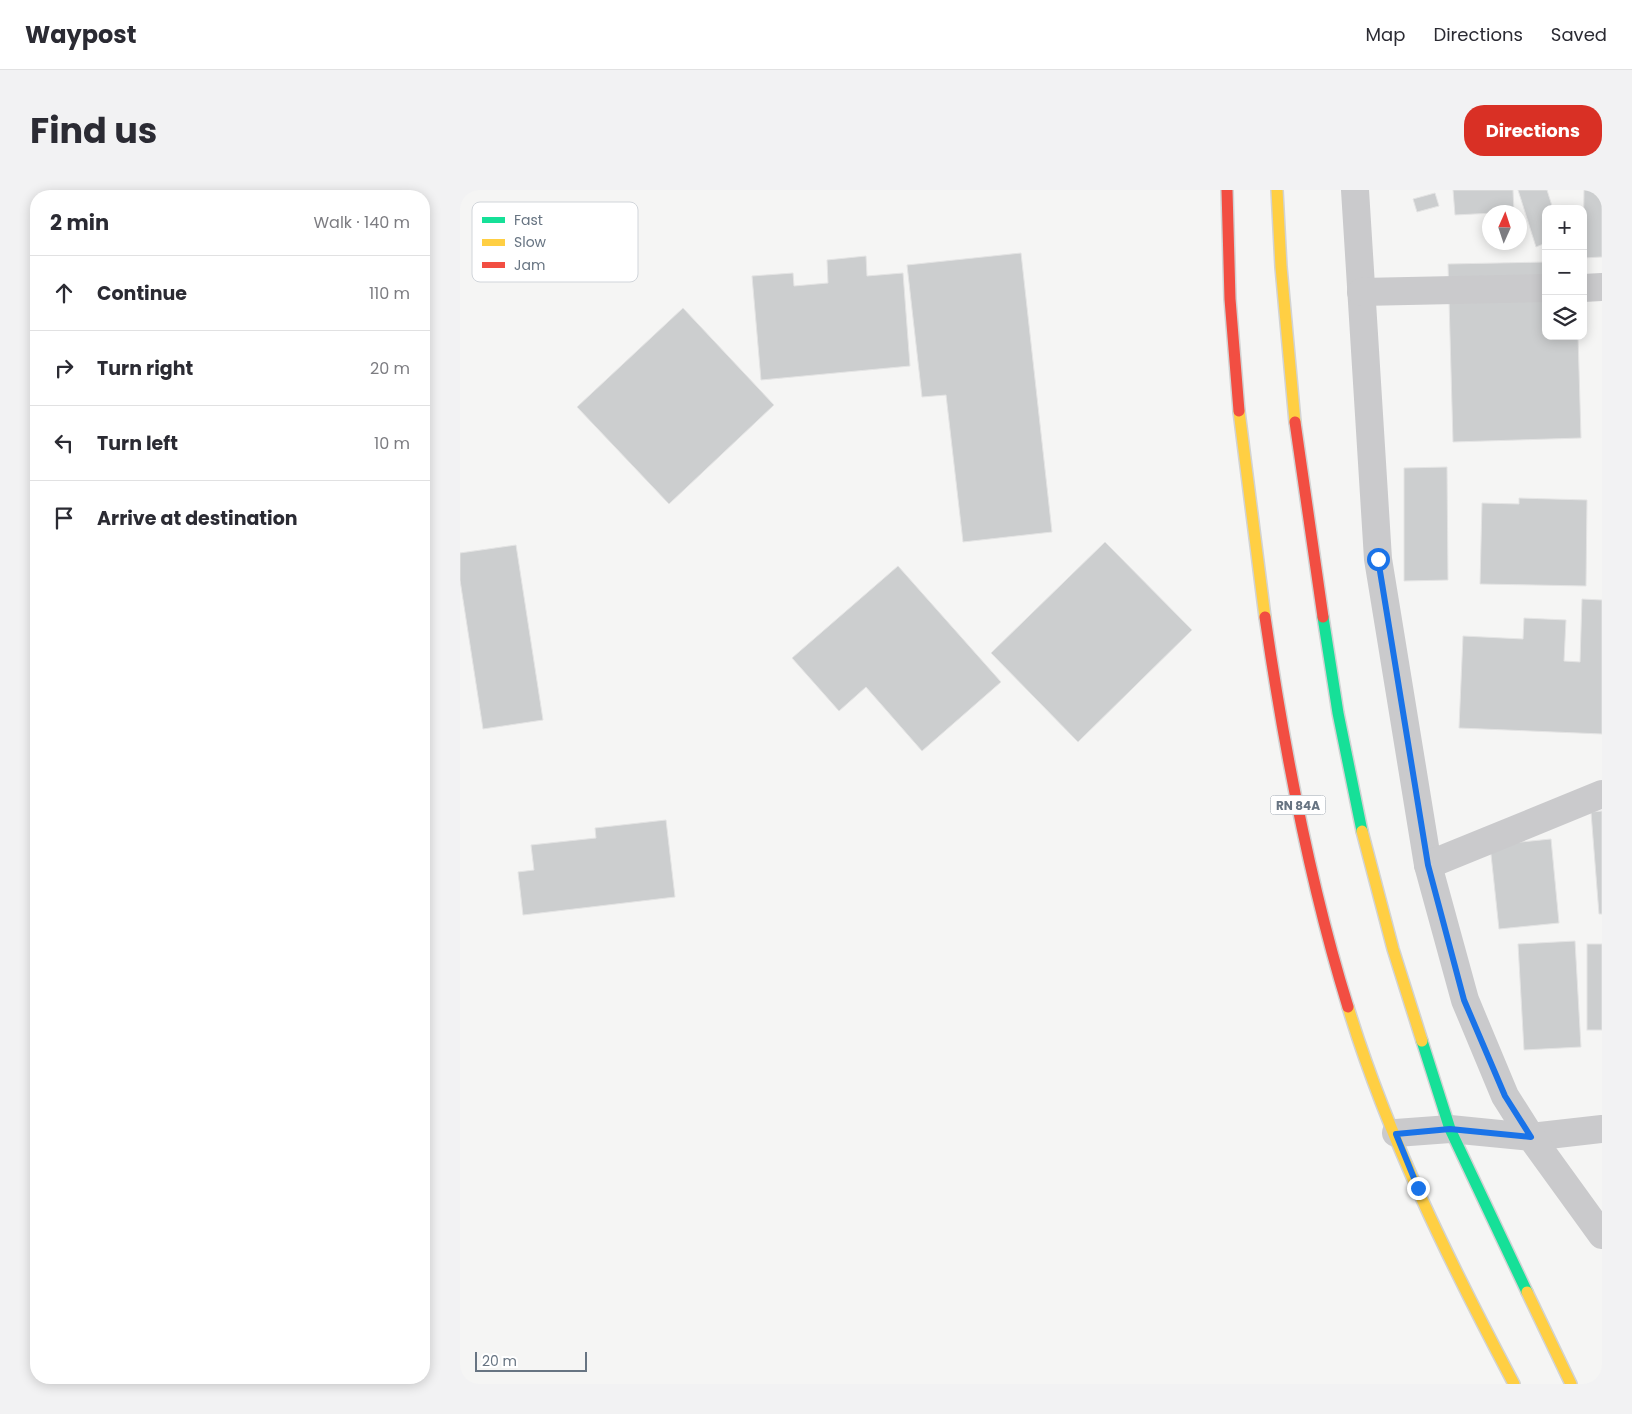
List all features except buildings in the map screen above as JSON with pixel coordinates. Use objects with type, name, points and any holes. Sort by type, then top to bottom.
[{"type":"main road","name":"RN 84A","points":[[1227,190],[1227,255],[1242,454],[1279,709],[1308,852],[1340,982],[1362,1049],[1418,1188],[1471,1304],[1514,1384]]},
{"type":"main road","points":[[1277,190],[1281,267],[1297,442],[1338,713],[1361,829],[1388,931],[1450,1129],[1571,1384]]},
{"type":"street","points":[[1355,190],[1378,559],[1428,865],[1464,1000],[1505,1096],[1531,1137],[1602,1235]]},
{"type":"street","points":[[1587,288],[1602,287]]},
{"type":"street","points":[[1361,292],[1542,288]]},
{"type":"street","points":[[1428,865],[1602,794]]},
{"type":"street","points":[[1396,1134],[1450,1129],[1531,1137],[1602,1129]]},
{"type":"traffic: fast","points":[[1323,617],[1338,713],[1362,831]]},
{"type":"traffic: fast","points":[[1422,1041],[1450,1129],[1527,1292]]},
{"type":"traffic: slow","points":[[1277,190],[1281,267],[1295,422]]},
{"type":"traffic: slow","points":[[1239,411],[1265,617]]},
{"type":"traffic: slow","points":[[1362,831],[1393,949],[1422,1041]]},
{"type":"traffic: slow","points":[[1348,1007],[1364,1056],[1401,1152],[1444,1246],[1514,1384]]},
{"type":"traffic: slow","points":[[1527,1292],[1571,1384]]},
{"type":"traffic: jam","points":[[1227,190],[1230,299],[1239,411]]},
{"type":"traffic: jam","points":[[1295,422],[1323,617]]},
{"type":"traffic: jam","points":[[1265,617],[1289,765],[1299,814],[1321,911],[1348,1007]]},
{"type":"route","points":[[1378,559],[1428,865],[1464,1000],[1505,1096],[1531,1137],[1486,1131],[1450,1129],[1396,1134],[1418,1188]]}]
